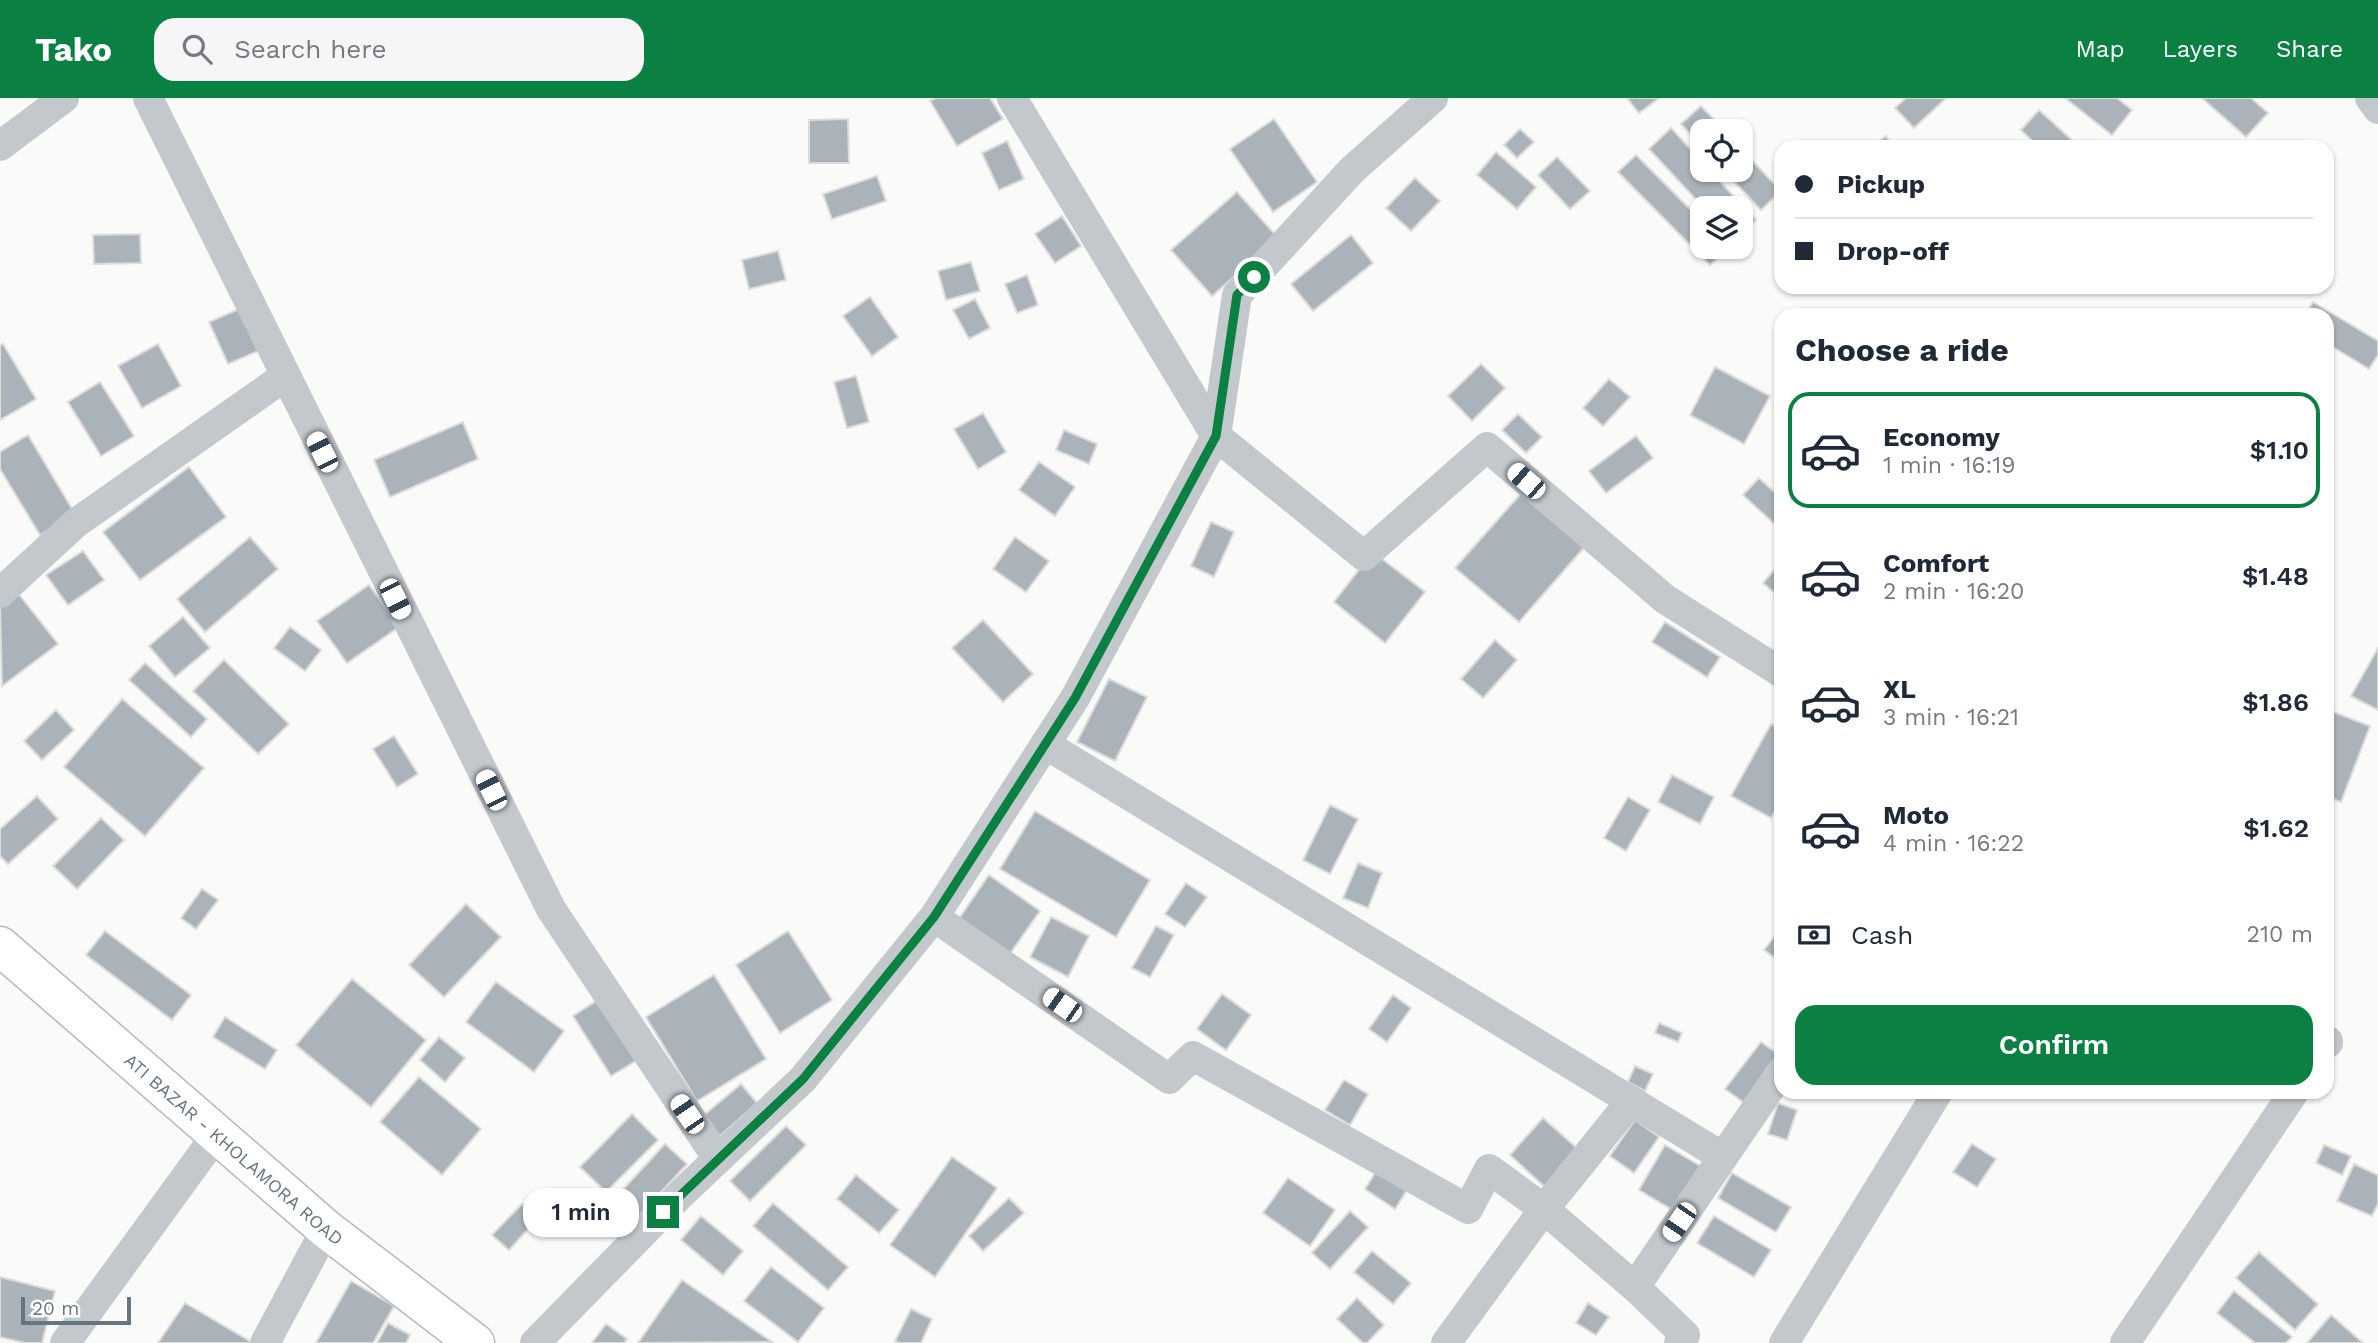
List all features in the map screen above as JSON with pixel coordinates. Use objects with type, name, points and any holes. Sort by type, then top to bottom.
[{"type":"main road","name":"ATI BAZAR - KHOLAMORA ROAD","points":[[0,946],[326,1229],[470,1341]]},
{"type":"street","points":[[0,146],[64,98]]},
{"type":"street","points":[[148,98],[551,909],[718,1159]]},
{"type":"street","points":[[1012,98],[1216,436],[1364,556],[1487,447],[1665,599],[1774,668]]},
{"type":"street","points":[[535,1343],[682,1193],[803,1079],[934,917],[1075,698],[1216,436],[1237,295],[1352,170],[1433,98]]},
{"type":"street","points":[[2370,98],[2378,109]]},
{"type":"street","points":[[0,593],[76,523],[285,377]]},
{"type":"street","points":[[1045,744],[1723,1157]]},
{"type":"street","points":[[934,917],[1169,1079],[1193,1056],[1468,1209],[1489,1168],[1544,1209],[1635,1287],[1686,1340]]},
{"type":"street","points":[[1635,1287],[1774,1083]]},
{"type":"street","points":[[1784,1343],[1934,1099]]},
{"type":"street","points":[[2125,1343],[2289,1099]]},
{"type":"street","points":[[1446,1343],[1544,1209],[1631,1101]]},
{"type":"street","points":[[65,1343],[217,1134]]},
{"type":"street","points":[[265,1343],[326,1229]]},
{"type":"building","points":[[936,98],[990,98],[1003,119],[957,146],[930,101]]},
{"type":"building","points":[[1627,98],[1659,98],[1639,113]]},
{"type":"building","points":[[1906,98],[1946,98],[1914,128],[1895,108]]},
{"type":"building","points":[[2065,98],[2117,98],[2132,110],[2112,135]]},
{"type":"building","points":[[2202,98],[2251,98],[2268,113],[2246,137]]},
{"type":"building","points":[[1701,106],[1713,119],[1690,119],[1690,134],[1681,124]]},
{"type":"building","points":[[2039,110],[2072,140],[2032,140],[2021,130]]},
{"type":"building","points":[[848,119],[849,163],[809,163],[809,120]]},
{"type":"building","points":[[1274,119],[1317,182],[1273,212],[1230,149]]},
{"type":"building","points":[[1671,128],[1690,149],[1690,182],[1720,182],[1733,196],[1693,196],[1649,149]]},
{"type":"building","points":[[1520,129],[1534,142],[1517,158],[1504,145]]},
{"type":"building","points":[[1007,141],[1024,179],[999,190],[982,153]]},
{"type":"building","points":[[1496,152],[1536,187],[1517,209],[1477,175]]},
{"type":"building","points":[[1636,155],[1690,209],[1690,245],[1618,172]]},
{"type":"building","points":[[1557,157],[1590,191],[1570,209],[1538,175]]},
{"type":"building","points":[[1753,162],[1774,184],[1774,198],[1761,210],[1753,202],[1753,196],[1748,196],[1734,182],[1753,182]]},
{"type":"building","points":[[877,176],[886,201],[832,219],[823,194]]},
{"type":"building","points":[[1415,178],[1440,201],[1411,231],[1386,208]]},
{"type":"building","points":[[1237,192],[1278,238],[1212,296],[1171,250]]},
{"type":"building","points":[[1062,216],[1081,246],[1055,263],[1035,234]]},
{"type":"building","points":[[140,234],[141,263],[94,264],[93,235]]},
{"type":"building","points":[[1351,235],[1373,263],[1313,311],[1291,284]]},
{"type":"building","points":[[778,251],[786,280],[749,289],[742,260]]},
{"type":"building","points":[[1704,259],[1716,259],[1710,265]]},
{"type":"building","points":[[971,262],[980,291],[946,300],[938,271]]},
{"type":"building","points":[[1027,275],[1038,305],[1017,313],[1005,284]]},
{"type":"building","points":[[870,297],[898,337],[872,356],[843,316]]},
{"type":"building","points":[[975,299],[990,328],[969,339],[953,310]]},
{"type":"building","points":[[2313,302],[2323,308],[2309,308]]},
{"type":"building","points":[[239,309],[258,351],[228,364],[209,322]]},
{"type":"building","points":[[2334,315],[2378,341],[2378,355],[2369,369],[2334,348]]},
{"type":"building","points":[[3,344],[36,399],[0,420],[0,346]]},
{"type":"building","points":[[158,344],[181,386],[142,408],[118,366]]},
{"type":"building","points":[[1481,364],[1505,388],[1472,421],[1448,396]]},
{"type":"building","points":[[1715,367],[1770,396],[1744,444],[1690,415]]},
{"type":"building","points":[[856,376],[869,422],[847,428],[834,382]]},
{"type":"building","points":[[1609,379],[1630,397],[1603,426],[1583,408]]},
{"type":"building","points":[[100,382],[134,436],[101,456],[68,402]]},
{"type":"building","points":[[983,413],[1006,452],[978,469],[954,429]]},
{"type":"building","points":[[1518,414],[1542,437],[1526,453],[1502,430]]},
{"type":"building","points":[[463,422],[478,459],[390,497],[374,460]]},
{"type":"building","points":[[1064,430],[1097,444],[1089,464],[1056,450]]},
{"type":"building","points":[[28,435],[75,514],[40,535],[0,469],[0,452]]},
{"type":"building","points":[[1636,436],[1653,458],[1606,493],[1589,471]]},
{"type":"building","points":[[1039,462],[1075,487],[1055,516],[1019,490]]},
{"type":"building","points":[[189,467],[226,517],[140,580],[103,532]]},
{"type":"building","points":[[1759,478],[1774,492],[1774,524],[1743,495]]},
{"type":"building","points":[[1525,489],[1588,543],[1519,622],[1455,568]]},
{"type":"building","points":[[1211,522],[1234,532],[1214,577],[1191,566]]},
{"type":"building","points":[[250,537],[278,569],[205,632],[177,599]]},
{"type":"building","points":[[1015,537],[1049,561],[1026,592],[993,569]]},
{"type":"building","points":[[83,551],[104,580],[68,605],[46,575]]},
{"type":"building","points":[[1373,552],[1425,592],[1385,643],[1334,602]]},
{"type":"building","points":[[1774,570],[1774,593],[1763,583]]},
{"type":"building","points":[[369,585],[399,627],[347,663],[317,621]]},
{"type":"building","points":[[17,592],[58,644],[2,686],[0,605]]},
{"type":"building","points":[[183,617],[210,648],[175,677],[149,646]]},
{"type":"building","points":[[983,620],[1033,674],[1003,702],[952,648]]},
{"type":"building","points":[[1665,622],[1720,657],[1707,677],[1652,642]]},
{"type":"building","points":[[290,627],[321,650],[305,671],[274,648]]},
{"type":"building","points":[[1495,640],[1517,660],[1483,698],[1461,679]]},
{"type":"building","points":[[2378,648],[2378,710],[2351,696]]},
{"type":"building","points":[[224,660],[289,724],[258,754],[193,691]]},
{"type":"building","points":[[145,663],[207,719],[191,737],[129,680]]},
{"type":"building","points":[[1109,679],[1147,697],[1115,761],[1077,742]]},
{"type":"building","points":[[122,699],[204,768],[145,836],[64,767]]},
{"type":"building","points":[[56,710],[74,730],[42,760],[24,741]]},
{"type":"building","points":[[2334,712],[2370,726],[2341,802],[2334,799]]},
{"type":"building","points":[[1771,724],[1774,726],[1774,813],[1771,818],[1731,796]]},
{"type":"building","points":[[394,736],[418,774],[397,787],[373,749]]},
{"type":"building","points":[[1672,775],[1714,797],[1700,824],[1658,802]]},
{"type":"building","points":[[37,796],[58,819],[8,864],[0,856],[0,829]]},
{"type":"building","points":[[1628,797],[1650,810],[1626,851],[1604,838]]},
{"type":"building","points":[[1330,805],[1358,819],[1330,874],[1303,860]]},
{"type":"building","points":[[1035,811],[1150,880],[1116,937],[1000,869]]},
{"type":"building","points":[[101,818],[124,840],[77,889],[53,866]]},
{"type":"building","points":[[1358,863],[1382,873],[1368,908],[1343,898]]},
{"type":"building","points":[[989,875],[1040,911],[1009,955],[958,920]]},
{"type":"building","points":[[1186,883],[1207,897],[1185,927],[1165,914]]},
{"type":"building","points":[[202,889],[218,900],[196,929],[181,918]]},
{"type":"building","points":[[466,904],[501,937],[444,997],[409,965]]},
{"type":"building","points":[[1051,917],[1089,936],[1068,977],[1030,957]]},
{"type":"building","points":[[1156,926],[1174,935],[1150,977],[1132,968]]},
{"type":"building","points":[[105,931],[191,995],[172,1020],[86,955]]},
{"type":"building","points":[[788,931],[832,1000],[780,1033],[736,965]]},
{"type":"building","points":[[1774,937],[1774,957],[1764,950]]},
{"type":"building","points":[[714,975],[766,1059],[697,1101],[646,1017]]},
{"type":"building","points":[[352,979],[426,1040],[371,1107],[296,1045]]},
{"type":"building","points":[[496,982],[564,1031],[534,1072],[466,1022]]},
{"type":"building","points":[[1222,994],[1251,1015],[1226,1050],[1197,1029]]},
{"type":"building","points":[[1393,995],[1411,1008],[1387,1042],[1369,1029]]},
{"type":"building","points":[[601,998],[639,1059],[611,1076],[573,1016]]},
{"type":"building","points":[[225,1017],[277,1050],[265,1069],[213,1037]]},
{"type":"building","points":[[1659,1023],[1682,1033],[1678,1042],[1655,1033]]},
{"type":"building","points":[[439,1037],[465,1058],[445,1082],[420,1060]]},
{"type":"building","points":[[1761,1042],[1774,1051],[1774,1068],[1747,1105],[1725,1089]]},
{"type":"building","points":[[1635,1066],[1653,1074],[1645,1091],[1628,1082]]},
{"type":"building","points":[[419,1077],[481,1129],[442,1175],[380,1122]]},
{"type":"building","points":[[1344,1080],[1368,1094],[1350,1125],[1325,1110]]},
{"type":"building","points":[[741,1084],[757,1103],[720,1136],[703,1116]]},
{"type":"building","points":[[1778,1103],[1797,1110],[1787,1140],[1768,1134]]},
{"type":"building","points":[[632,1114],[658,1140],[606,1192],[580,1167]]},
{"type":"building","points":[[1543,1118],[1579,1150],[1545,1187],[1510,1155]]},
{"type":"building","points":[[1635,1120],[1659,1137],[1634,1173],[1610,1156]]},
{"type":"building","points":[[786,1126],[806,1145],[750,1201],[730,1181]]},
{"type":"building","points":[[665,1144],[687,1164],[639,1216],[617,1196]]},
{"type":"building","points":[[1972,1144],[1996,1159],[1977,1187],[1953,1172]]},
{"type":"building","points":[[1665,1145],[1702,1167],[1676,1212],[1639,1190]]},
{"type":"building","points":[[2324,1145],[2351,1156],[2342,1175],[2316,1163]]},
{"type":"building","points":[[952,1157],[997,1188],[935,1277],[890,1245]]},
{"type":"building","points":[[2354,1164],[2378,1175],[2378,1204],[2372,1216],[2337,1201]]},
{"type":"building","points":[[1377,1170],[1407,1190],[1395,1209],[1365,1189]]},
{"type":"building","points":[[1732,1173],[1791,1207],[1776,1232],[1718,1198]]},
{"type":"building","points":[[856,1175],[899,1210],[879,1233],[837,1199]]},
{"type":"building","points":[[1288,1178],[1335,1210],[1310,1246],[1263,1213]]},
{"type":"building","points":[[1009,1198],[1024,1213],[983,1251],[969,1236]]},
{"type":"building","points":[[773,1203],[848,1267],[828,1290],[753,1226]]},
{"type":"building","points":[[522,1204],[538,1218],[509,1250],[492,1235]]},
{"type":"building","points":[[1350,1211],[1368,1227],[1330,1269],[1312,1253]]},
{"type":"building","points":[[701,1216],[743,1251],[723,1275],[681,1240]]},
{"type":"building","points":[[1714,1216],[1771,1250],[1754,1277],[1697,1243]]},
{"type":"building","points":[[1372,1251],[1411,1283],[1393,1304],[1354,1272]]},
{"type":"building","points":[[2259,1252],[2318,1304],[2295,1330],[2236,1278]]},
{"type":"building","points":[[771,1267],[824,1308],[798,1342],[744,1301]]},
{"type":"building","points":[[0,1277],[55,1291],[42,1343],[25,1343],[0,1337]]},
{"type":"building","points":[[682,1280],[772,1342],[638,1343]]},
{"type":"building","points":[[351,1281],[394,1306],[373,1343],[316,1343]]},
{"type":"building","points":[[2234,1291],[2292,1337],[2286,1343],[2255,1343],[2217,1313]]},
{"type":"building","points":[[1357,1298],[1384,1325],[1367,1343],[1363,1343],[1337,1319]]},
{"type":"building","points":[[185,1303],[253,1343],[158,1343]]},
{"type":"building","points":[[1588,1303],[1609,1317],[1596,1335],[1576,1323]]},
{"type":"building","points":[[911,1309],[932,1319],[921,1343],[899,1343],[895,1341]]},
{"type":"building","points":[[2331,1315],[2363,1343],[2307,1343]]},
{"type":"building","points":[[388,1323],[410,1335],[406,1343],[377,1343]]},
{"type":"building","points":[[606,1324],[627,1339],[624,1343],[592,1343]]},
{"type":"route","points":[[663,1212],[803,1079],[934,917],[1075,698],[1216,436],[1237,295],[1254,277]]}]
